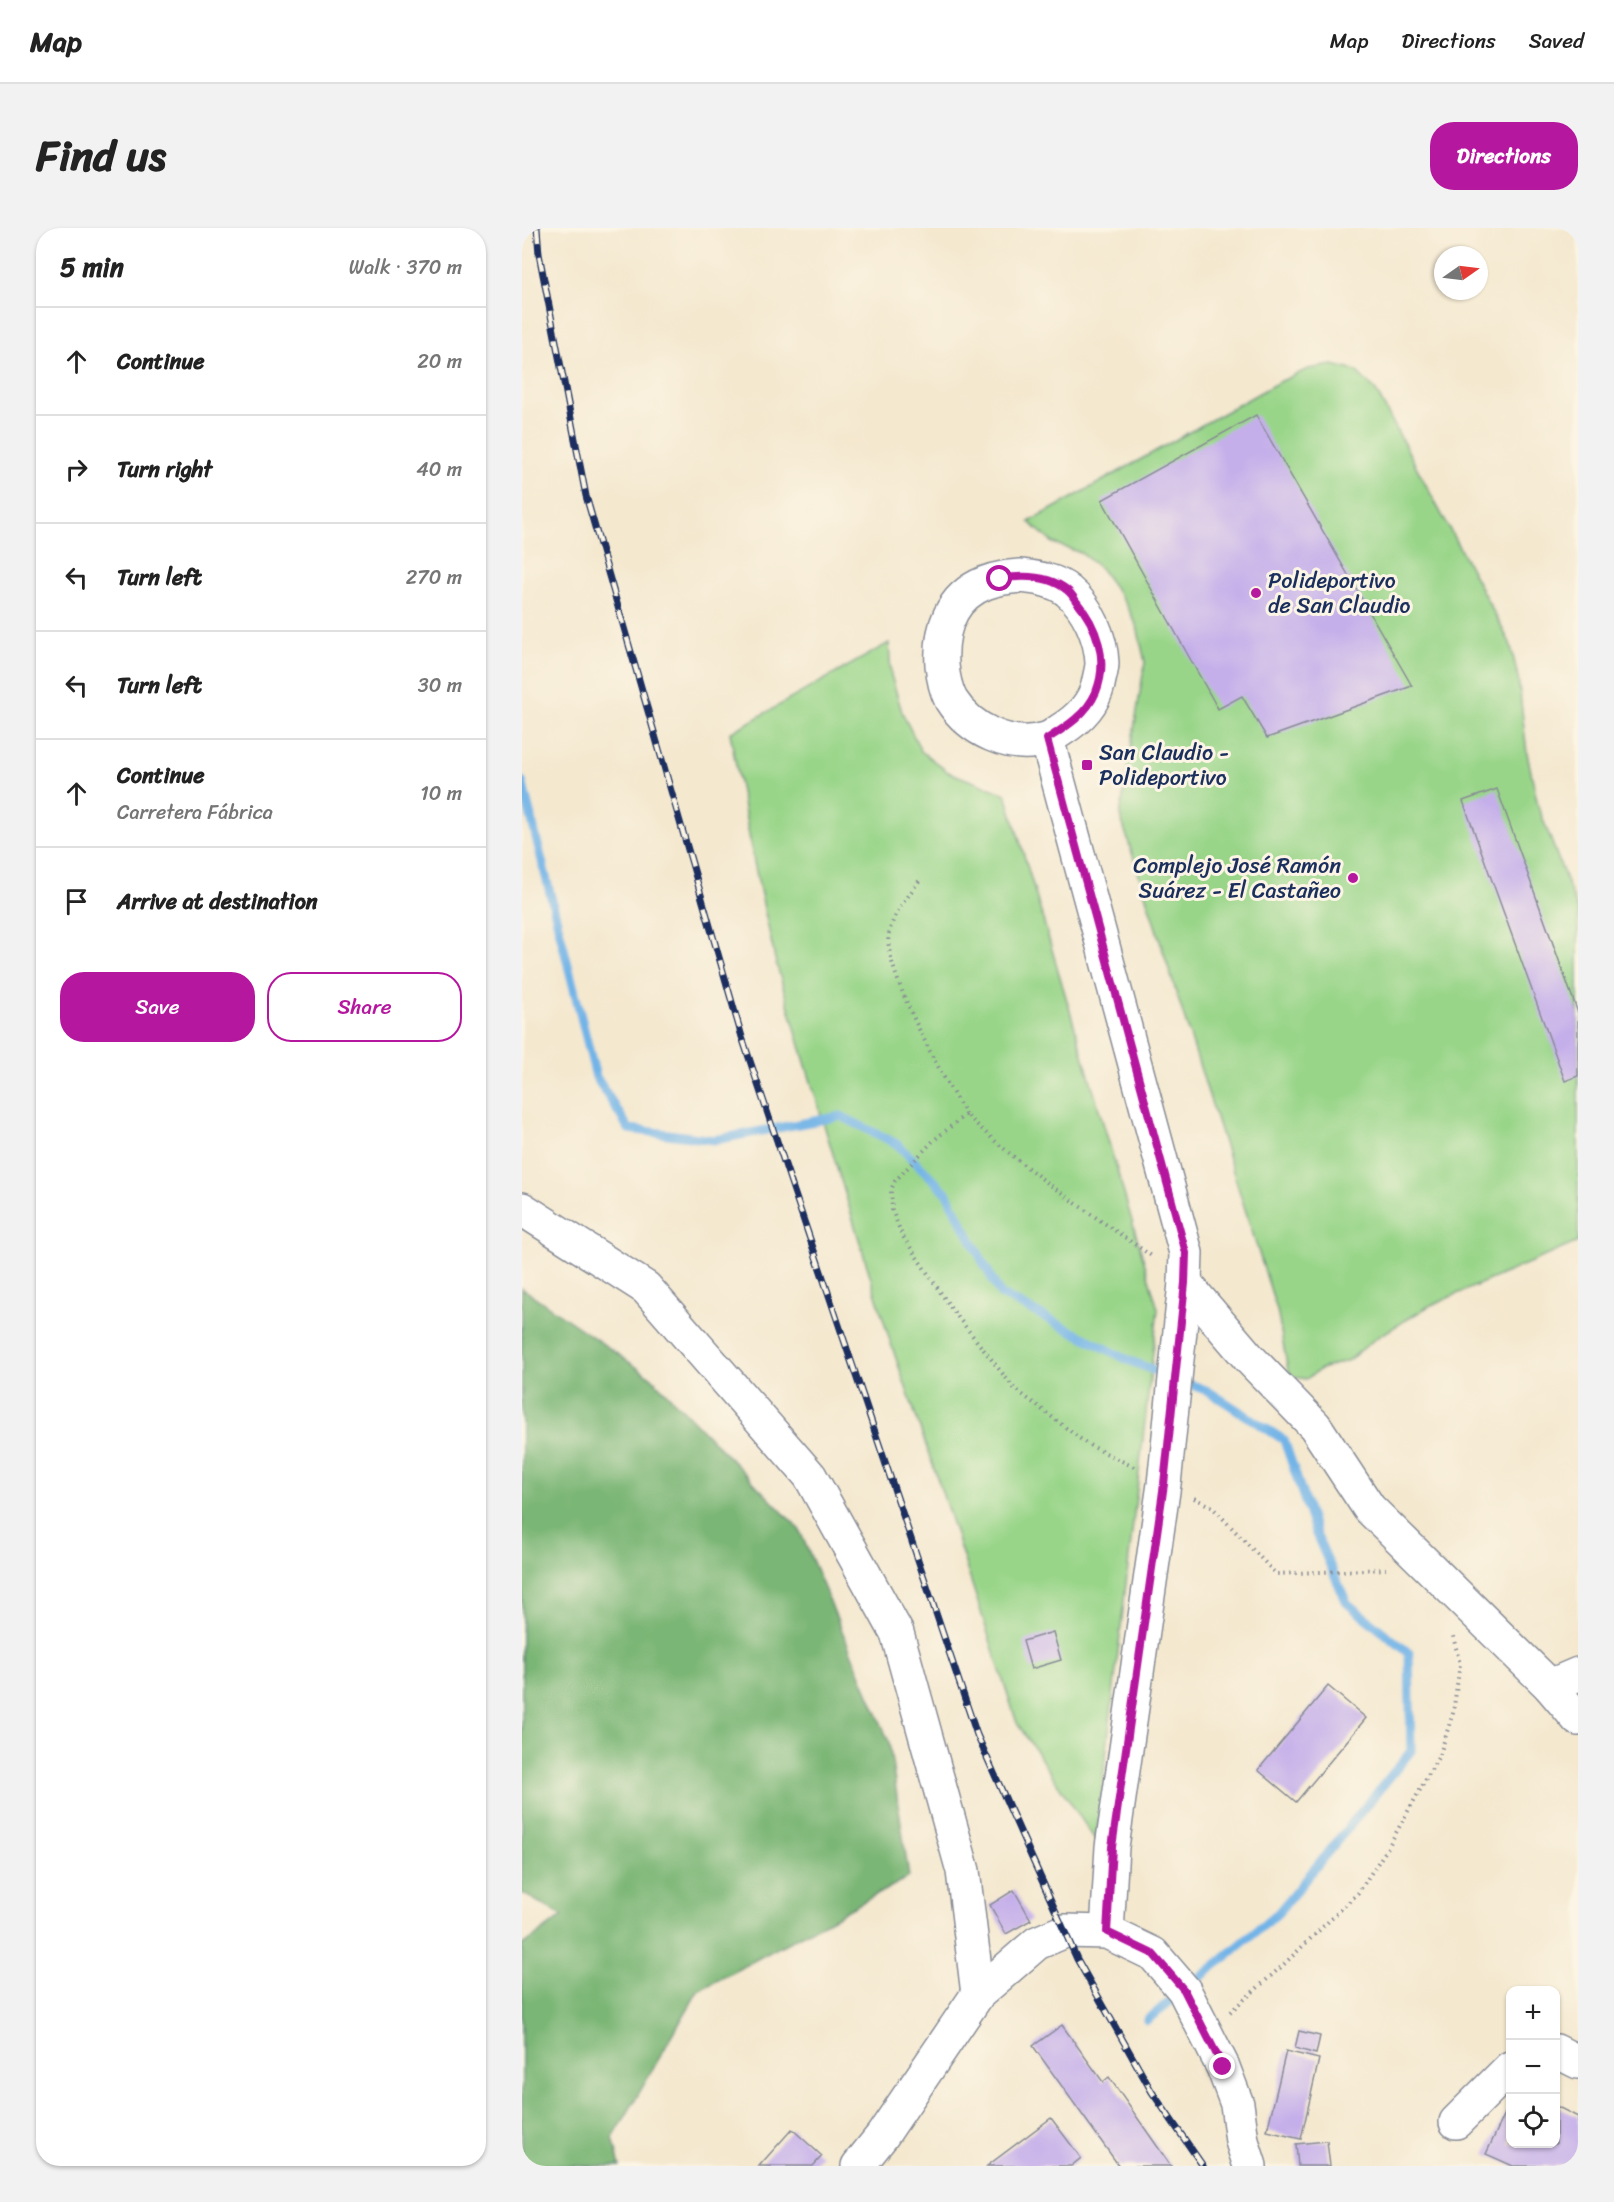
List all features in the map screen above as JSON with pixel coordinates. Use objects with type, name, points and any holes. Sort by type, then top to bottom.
[{"type":"street","points":[[1021,576],[1044,579],[1068,590],[1084,610],[1099,639],[1102,665],[1096,692],[1084,711],[1072,723],[1047,739],[1005,740],[988,734],[968,720],[951,699],[943,674],[941,648],[944,627],[952,610],[966,596],[984,584],[1021,576]]},
{"type":"street","points":[[1047,739],[1186,1253],[1185,1283],[1164,1484],[1112,1847],[1107,1932]]},
{"type":"street","points":[[522,1209],[646,1288],[810,1476],[897,1633],[963,1871],[978,1994]]},
{"type":"street","points":[[1185,1283],[1249,1358],[1315,1426],[1370,1508],[1564,1680],[1578,1719]]},
{"type":"street","points":[[858,2166],[882,2136],[978,1994],[1037,1943],[1065,1931],[1107,1932],[1153,1954],[1194,2010],[1223,2067],[1237,2104],[1242,2141],[1250,2166]]},
{"type":"street","points":[[1560,2053],[1578,2062]]},
{"type":"street","points":[[1456,2122],[1506,2072]]},
{"type":"path","points":[[919,881],[894,918],[888,934],[887,948],[915,1020],[946,1084],[966,1114],[985,1133],[1047,1182],[1153,1257],[1185,1283]]},
{"type":"path","points":[[966,1114],[933,1141],[895,1180],[891,1190],[892,1210],[902,1235],[953,1311],[1014,1388],[1087,1444],[1212,1507],[1276,1574],[1344,1573],[1394,1569]]},
{"type":"path","points":[[1194,2010],[1243,2002],[1358,1893],[1387,1849],[1440,1754],[1453,1713],[1460,1664],[1452,1633]]},
{"type":"green space","name":"Complejo José Ramón Suárez - El Castañeo","points":[[1333,365],[1356,371],[1376,391],[1510,643],[1518,677],[1527,753],[1538,806],[1578,911],[1578,1242],[1429,1306],[1376,1338],[1349,1360],[1321,1369],[1306,1379],[1289,1376],[1277,1310],[1120,815],[1145,662],[1137,626],[1126,604],[1101,569],[1081,553],[1053,543],[1029,522],[1277,383],[1308,369]]},
{"type":"green space","points":[[889,643],[891,675],[902,712],[921,751],[948,772],[1006,794],[1158,1309],[1096,1841],[1017,1723],[889,1338],[775,959],[730,733]]},
{"type":"green space","points":[[522,1288],[651,1377],[799,1529],[889,1742],[909,1877],[698,1991],[613,2138],[620,2166],[522,2166],[522,1946],[563,1916],[522,1893]]},
{"type":"building","name":"Polideportivo de San Claudio","points":[[1256,415],[1412,686],[1267,738],[1242,696],[1218,709],[1102,500]]},
{"type":"building","points":[[1497,789],[1578,1013],[1578,1076],[1565,1081],[1463,801]]},
{"type":"building","points":[[1053,1632],[1061,1660],[1031,1669],[1023,1641]]},
{"type":"building","points":[[1328,1686],[1366,1718],[1296,1802],[1258,1770]]},
{"type":"building","points":[[1014,1890],[1031,1920],[1006,1934],[990,1905]]},
{"type":"building","points":[[1062,2025],[1103,2082],[1109,2077],[1171,2166],[1119,2166],[1033,2046]]},
{"type":"building","points":[[1299,2031],[1320,2036],[1316,2054],[1295,2048]]},
{"type":"building","points":[[1286,2051],[1319,2059],[1301,2139],[1267,2131]]},
{"type":"building","points":[[1560,2108],[1578,2117],[1578,2166],[1513,2166],[1486,2154],[1506,2112],[1506,2148],[1560,2148]]},
{"type":"building","points":[[1051,2118],[1081,2158],[1071,2166],[987,2166]]},
{"type":"building","points":[[792,2129],[822,2156],[813,2166],[759,2166]]},
{"type":"building","points":[[1327,2141],[1330,2166],[1298,2166],[1296,2144]]},
{"type":"waterway","points":[[522,781],[596,1077],[629,1129],[714,1140],[841,1116],[897,1144],[946,1192],[1000,1294],[1130,1361],[1208,1391],[1284,1440],[1316,1534],[1347,1603],[1409,1653],[1411,1751],[1278,1913],[1147,2020]]},
{"type":"railway","points":[[537,228],[539,254],[586,496],[742,1037],[977,1735],[1077,1959],[1152,2092],[1203,2166]]},
{"type":"place","name":"Polideportivo de San Claudio","points":[[1256,593]]},
{"type":"place","name":"San Claudio - Polideportivo","points":[[1087,765]]},
{"type":"place","name":"Complejo José Ramón Suárez - El Castañeo","points":[[1353,878]]},
{"type":"route","points":[[1000,579],[1021,576],[1044,579],[1068,590],[1084,610],[1099,639],[1102,665],[1096,692],[1084,711],[1072,723],[1047,739],[1186,1253],[1185,1283],[1164,1484],[1112,1847],[1107,1932],[1153,1954],[1184,1990],[1223,2067]]}]
